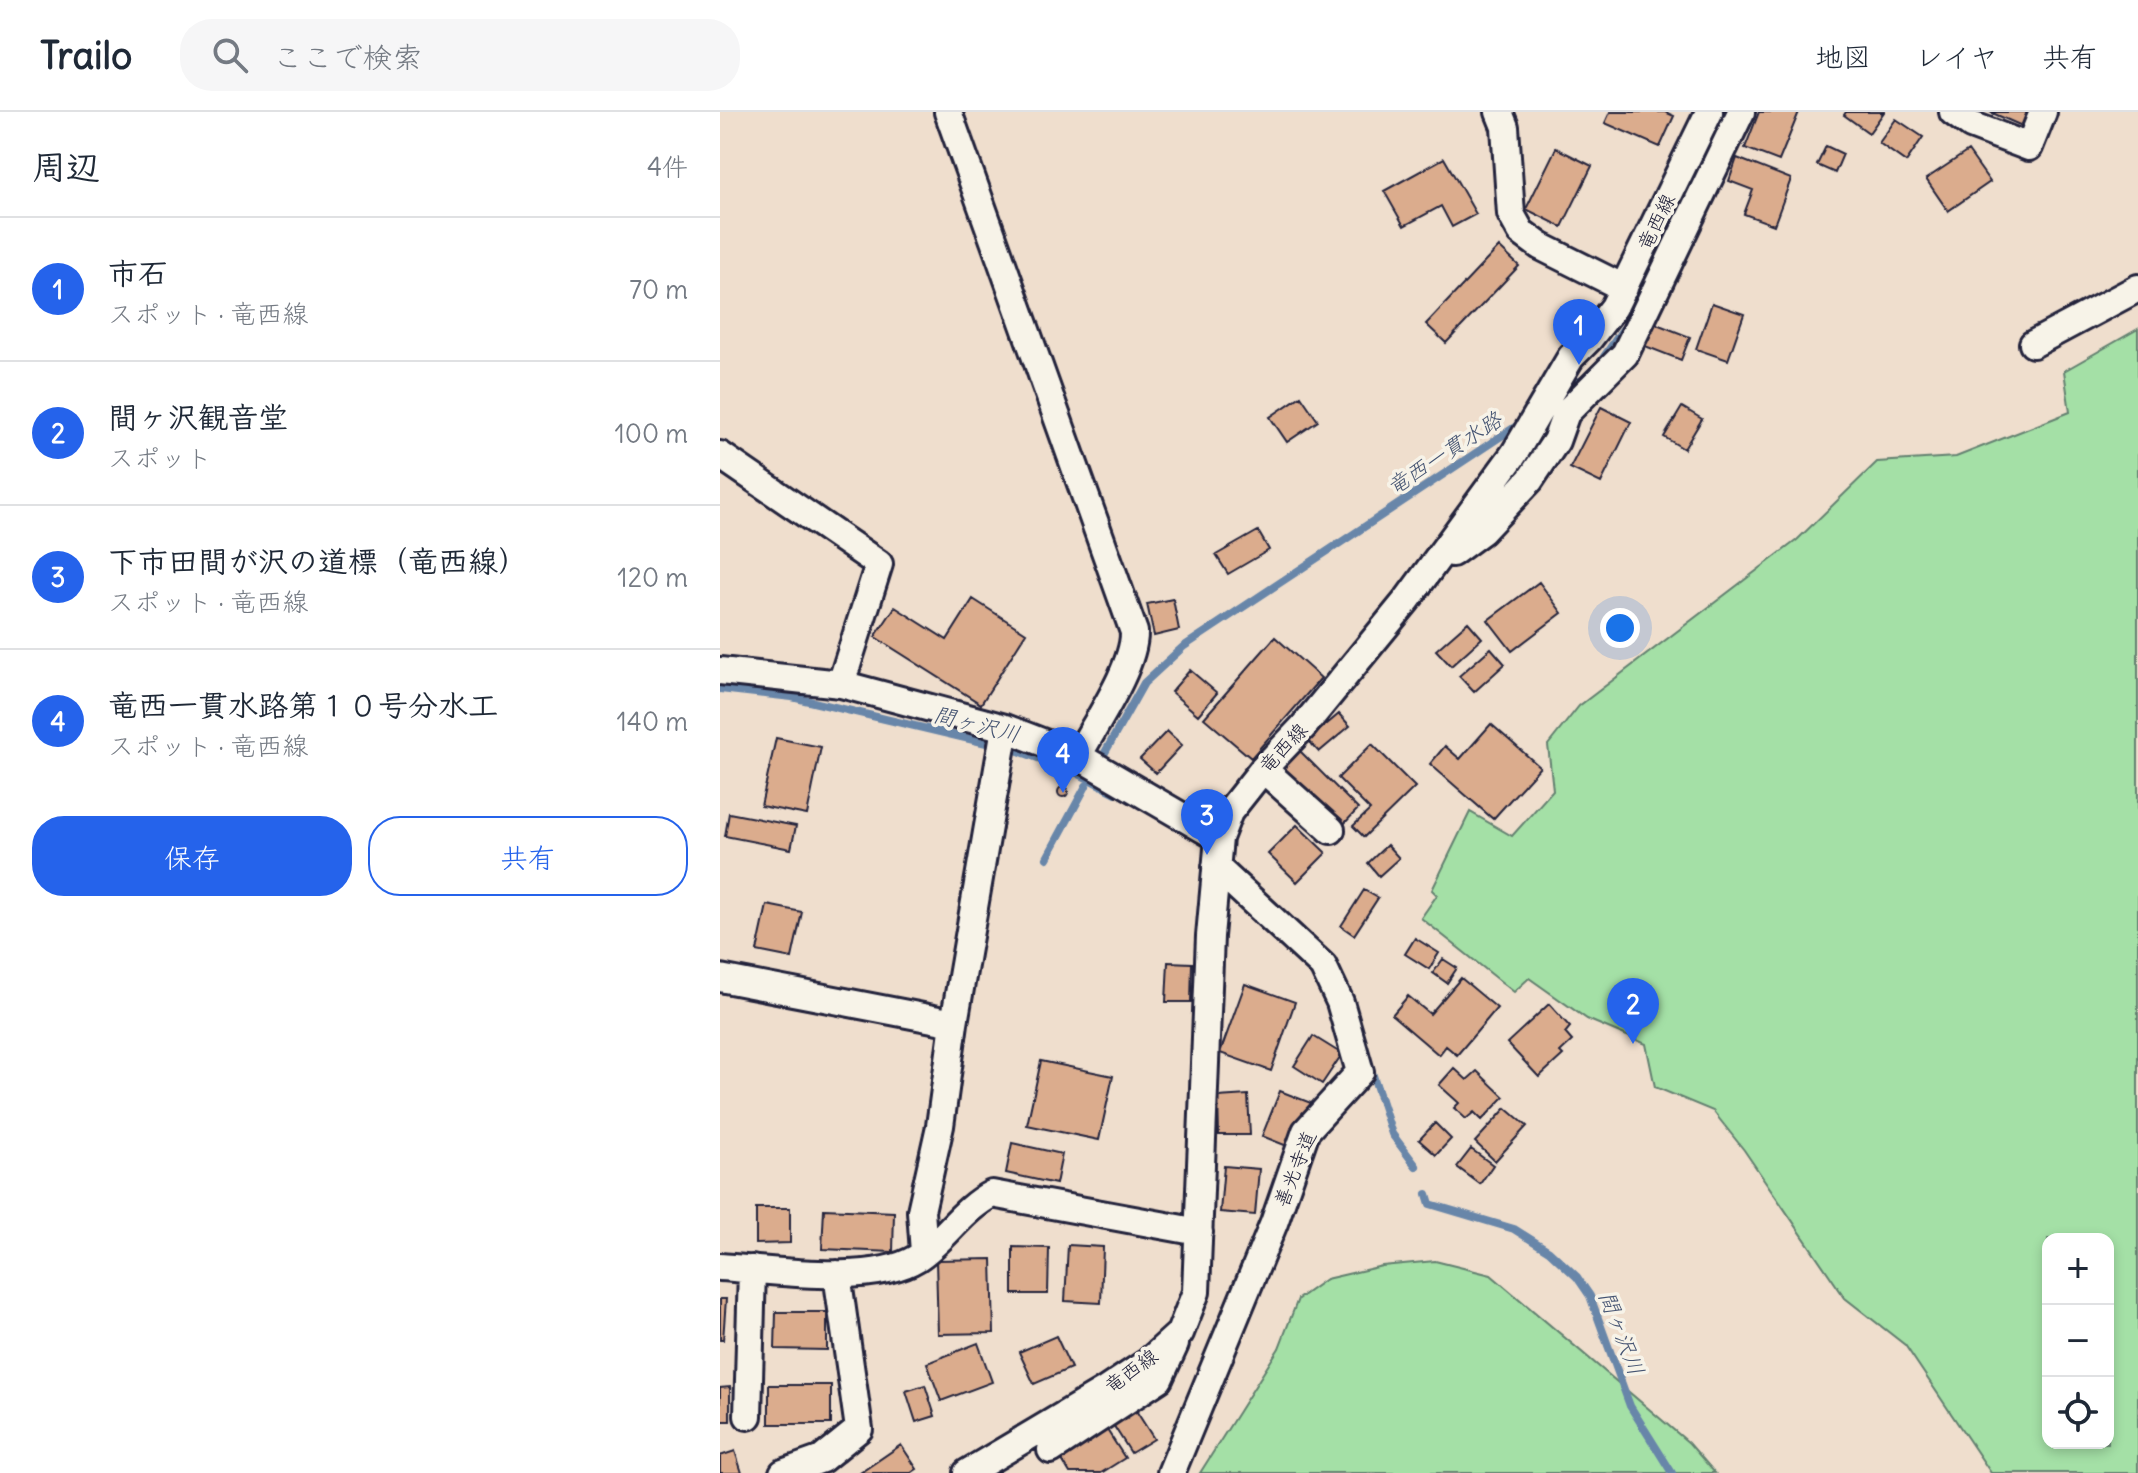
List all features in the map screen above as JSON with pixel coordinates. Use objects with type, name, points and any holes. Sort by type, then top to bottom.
[{"type":"street","points":[[948,112],[1134,632],[1134,645],[1126,666],[1078,756]]},
{"type":"street","points":[[1499,112],[1505,127],[1511,214],[1521,232],[1540,246],[1624,288]]},
{"type":"street","name":"竜西線","points":[[967,1473],[1103,1392],[1148,1362],[1180,1333],[1196,1292],[1210,936],[1219,838],[1229,812],[1433,568],[1514,454],[1571,357],[1597,328],[1624,288],[1709,112]]},
{"type":"street","points":[[1433,568],[1482,531],[1530,480],[1556,441],[1566,413],[1625,354],[1741,112]]},
{"type":"street","points":[[1953,112],[1971,125],[2029,147],[2043,112]]},
{"type":"street","points":[[2033,344],[2138,288]]},
{"type":"street","points":[[720,455],[879,564],[841,684]]},
{"type":"street","points":[[720,671],[841,684],[1005,728],[1078,756],[1219,838]]},
{"type":"street","points":[[924,1252],[921,1211],[940,1126],[954,1023],[1005,728]]},
{"type":"street","points":[[1263,769],[1331,830]]},
{"type":"street","name":"善光寺道","points":[[1171,1473],[1274,1223],[1306,1131],[1360,1072],[1340,1002],[1323,966],[1216,867]]},
{"type":"street","points":[[720,978],[954,1023]]},
{"type":"street","points":[[720,1267],[837,1274],[897,1267],[924,1252],[974,1203],[992,1194],[1199,1232]]},
{"type":"street","points":[[748,1416],[752,1269]]},
{"type":"street","points":[[783,1473],[822,1459],[859,1429],[837,1274]]},
{"type":"street","points":[[1051,1450],[1159,1379],[1180,1333]]},
{"type":"green space","points":[[2138,329],[2138,1473],[1991,1473],[1905,1345],[1845,1298],[1744,1150],[1713,1111],[1655,1087],[1646,1044],[1587,1019],[1529,978],[1514,992],[1421,918],[1437,895],[1432,890],[1470,812],[1512,836],[1553,790],[1548,745],[1579,706],[1797,540],[1877,462],[1956,457],[2070,412],[2064,371]]},
{"type":"green space","points":[[1435,1261],[1491,1275],[1689,1443],[1715,1473],[1200,1473],[1279,1348],[1298,1299],[1326,1279],[1382,1266]]},
{"type":"building","points":[[1610,112],[1665,112],[1674,116],[1660,147],[1605,123]]},
{"type":"building","points":[[1759,112],[1799,112],[1779,161],[1745,148]]},
{"type":"building","points":[[1846,112],[1884,112],[1869,133],[1844,115]]},
{"type":"building","points":[[1990,112],[2028,112],[2022,126]]},
{"type":"building","points":[[1896,119],[1923,137],[1906,162],[1879,143]]},
{"type":"building","points":[[1826,146],[1843,154],[1835,173],[1817,165]]},
{"type":"building","points":[[1556,148],[1592,166],[1562,227],[1526,209]]},
{"type":"building","points":[[1968,151],[1990,182],[1948,211],[1926,179]]},
{"type":"building","points":[[1444,158],[1476,214],[1452,227],[1441,206],[1404,226],[1384,191]]},
{"type":"building","points":[[1737,158],[1791,179],[1774,225],[1744,214],[1753,190],[1729,181]]},
{"type":"building","points":[[1499,247],[1519,266],[1446,343],[1426,324]]},
{"type":"building","points":[[1712,303],[1744,314],[1728,360],[1696,349]]},
{"type":"building","points":[[1654,323],[1690,337],[1681,360],[1645,346]]},
{"type":"building","points":[[1301,396],[1318,421],[1287,442],[1270,417]]},
{"type":"building","points":[[1601,407],[1631,422],[1601,483],[1570,468]]},
{"type":"building","points":[[1682,407],[1702,419],[1684,449],[1664,437]]},
{"type":"building","points":[[1258,531],[1269,550],[1228,574],[1216,555]]},
{"type":"building","points":[[1539,582],[1562,613],[1512,651],[1488,620]]},
{"type":"building","points":[[973,599],[1026,633],[981,704],[875,637],[895,607],[947,640]]},
{"type":"building","points":[[1173,599],[1179,630],[1154,636],[1147,604]]},
{"type":"building","points":[[1468,622],[1482,638],[1451,666],[1436,650]]},
{"type":"building","points":[[1275,637],[1321,678],[1251,758],[1204,718]]},
{"type":"building","points":[[1491,648],[1505,664],[1474,692],[1459,676]]},
{"type":"building","points":[[1190,670],[1217,693],[1198,715],[1171,692]]},
{"type":"building","points":[[1339,714],[1350,726],[1319,752],[1308,740]]},
{"type":"building","points":[[1491,724],[1540,767],[1493,819],[1430,764],[1445,746],[1460,759]]},
{"type":"building","points":[[1167,731],[1182,745],[1156,773],[1140,759]]},
{"type":"building","points":[[776,738],[821,747],[807,815],[761,806]]},
{"type":"building","points":[[1372,744],[1415,787],[1364,837],[1353,826],[1370,810],[1338,778]]},
{"type":"building","points":[[1300,751],[1358,809],[1341,827],[1282,768]]},
{"type":"building","points":[[1063,787],[1068,792],[1063,797],[1058,792]]},
{"type":"building","points":[[729,813],[796,826],[791,849],[725,836]]},
{"type":"building","points":[[1297,825],[1326,853],[1297,882],[1268,854]]},
{"type":"building","points":[[1387,845],[1399,858],[1379,876],[1368,863]]},
{"type":"building","points":[[1364,890],[1378,898],[1354,935],[1341,926]]},
{"type":"building","points":[[767,905],[802,912],[792,958],[757,951]]},
{"type":"building","points":[[1415,938],[1439,953],[1429,969],[1405,954]]},
{"type":"building","points":[[1443,959],[1457,968],[1447,983],[1433,973]]},
{"type":"building","points":[[1168,962],[1192,963],[1191,1002],[1166,1002]]},
{"type":"building","points":[[1461,978],[1497,1008],[1457,1055],[1446,1046],[1439,1055],[1392,1015],[1408,996],[1430,1014]]},
{"type":"building","points":[[1245,984],[1295,1002],[1271,1071],[1220,1053]]},
{"type":"building","points":[[1549,1004],[1570,1027],[1565,1033],[1572,1041],[1560,1052],[1563,1055],[1539,1077],[1507,1043]]},
{"type":"building","points":[[1313,1036],[1342,1054],[1322,1084],[1294,1066]]},
{"type":"building","points":[[1041,1061],[1113,1076],[1099,1140],[1027,1125]]},
{"type":"building","points":[[1454,1068],[1467,1080],[1477,1071],[1504,1097],[1482,1120],[1474,1112],[1466,1119],[1454,1108],[1459,1103],[1439,1085]]},
{"type":"building","points":[[1280,1091],[1311,1103],[1292,1148],[1262,1136]]},
{"type":"building","points":[[1248,1095],[1250,1135],[1219,1135],[1218,1097]]},
{"type":"building","points":[[1506,1108],[1527,1126],[1495,1161],[1475,1142]]},
{"type":"building","points":[[1435,1123],[1451,1139],[1436,1155],[1419,1140]]},
{"type":"building","points":[[1012,1143],[1062,1154],[1056,1184],[1006,1173]]},
{"type":"building","points":[[1471,1149],[1493,1165],[1480,1184],[1457,1167]]},
{"type":"building","points":[[1224,1166],[1259,1169],[1255,1215],[1220,1212]]},
{"type":"building","points":[[756,1208],[790,1208],[790,1243],[756,1244]]},
{"type":"building","points":[[824,1209],[894,1212],[893,1252],[822,1249]]},
{"type":"building","points":[[1068,1245],[1103,1247],[1101,1303],[1065,1301]]},
{"type":"building","points":[[1013,1247],[1049,1248],[1048,1294],[1013,1294]]},
{"type":"building","points":[[992,1259],[994,1333],[938,1334],[936,1260]]},
{"type":"building","points":[[720,1299],[726,1299],[723,1340],[720,1340]]},
{"type":"building","points":[[776,1312],[827,1312],[827,1350],[775,1349]]},
{"type":"building","points":[[1056,1336],[1071,1368],[1034,1384],[1019,1352]]},
{"type":"building","points":[[978,1343],[992,1382],[941,1401],[927,1363]]},
{"type":"building","points":[[769,1385],[831,1385],[831,1424],[769,1424]]},
{"type":"building","points":[[925,1385],[935,1416],[916,1422],[906,1391]]},
{"type":"building","points":[[730,1387],[730,1421],[720,1421],[720,1388]]},
{"type":"building","points":[[1135,1409],[1154,1439],[1131,1453],[1112,1423]]},
{"type":"building","points":[[1107,1430],[1125,1458],[1101,1473],[1070,1473],[1062,1460]]},
{"type":"building","points":[[901,1445],[917,1469],[911,1473],[860,1473]]},
{"type":"building","points":[[735,1451],[742,1473],[720,1473],[720,1456]]},
{"type":"waterway","name":"竜西一貫水路","points":[[1601,361],[1623,329]]},
{"type":"waterway","name":"竜西一貫水路","points":[[1556,400],[1580,381]]},
{"type":"waterway","name":"竜西一貫水路","points":[[1103,756],[1144,683],[1183,647],[1521,423]]},
{"type":"waterway","name":"間ヶ沢川","points":[[720,689],[792,697],[1016,750],[1073,771],[1116,793]]},
{"type":"waterway","name":"竜西一貫水路","points":[[1047,858],[1086,786]]},
{"type":"waterway","name":"間ヶ沢川","points":[[1369,1063],[1392,1134],[1416,1166]]},
{"type":"waterway","name":"間ヶ沢川","points":[[1427,1194],[1430,1204],[1514,1229],[1549,1251],[1577,1277],[1590,1296],[1630,1406],[1672,1473]]},
{"type":"place","name":"市石","points":[[1579,365]]},
{"type":"place","name":"竜西一貫水路第１０号分水工","points":[[1063,793]]},
{"type":"place","name":"下市田間が沢の道標（竜西線）","points":[[1207,855]]},
{"type":"place","name":"間ヶ沢観音堂","points":[[1633,1044]]}]
